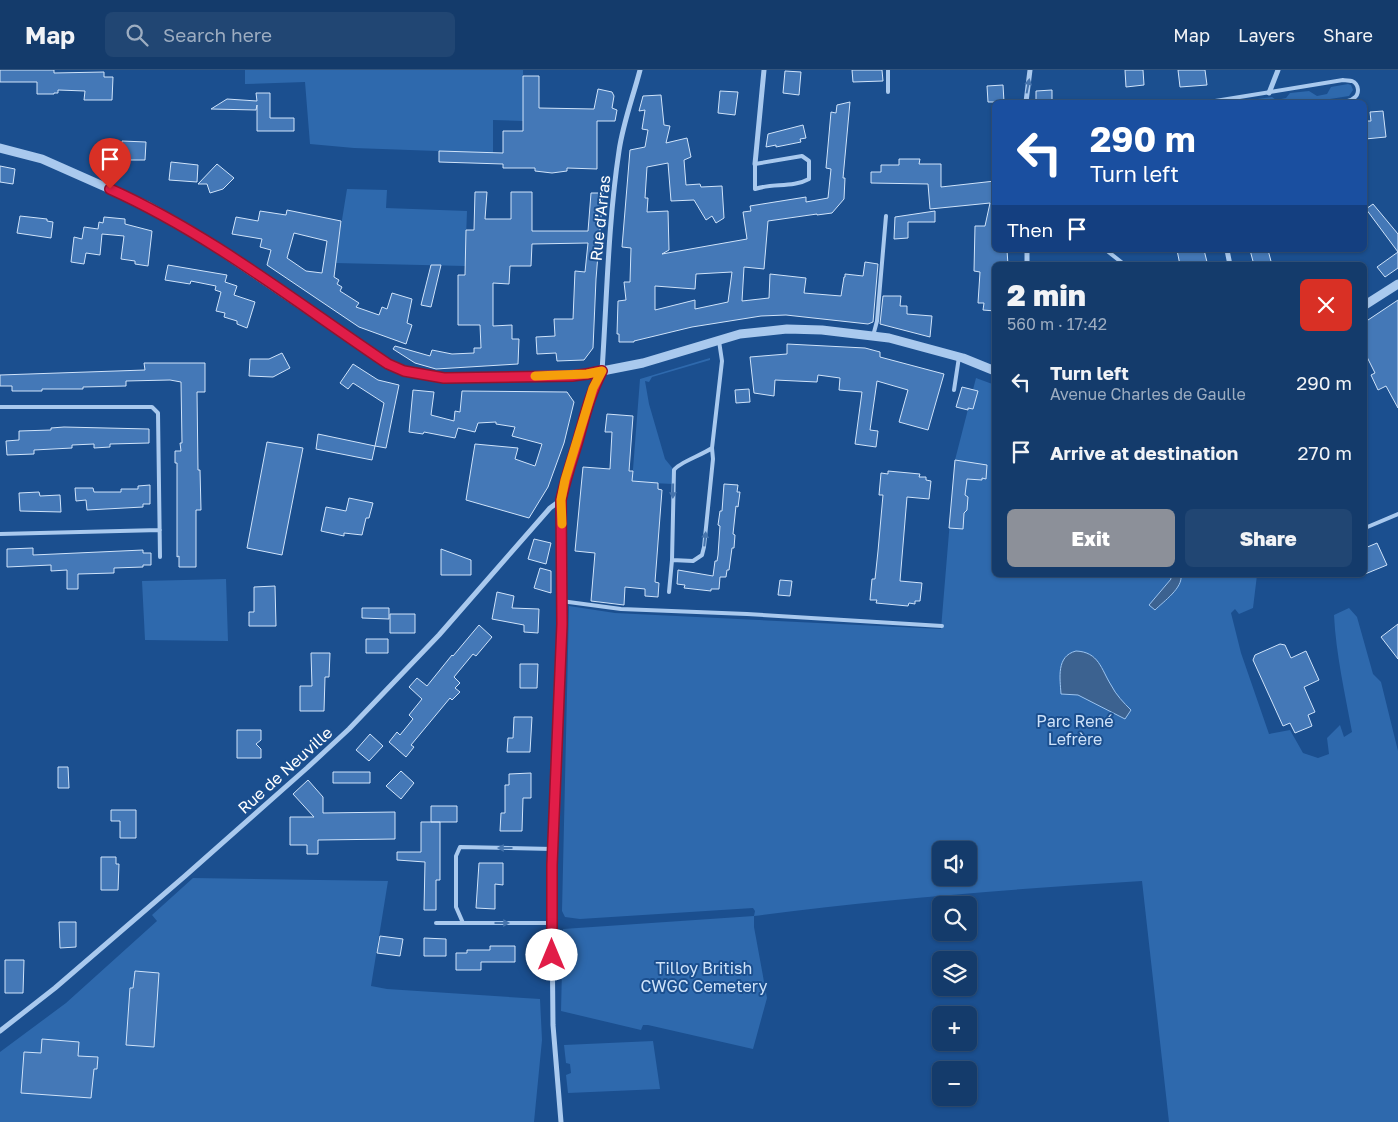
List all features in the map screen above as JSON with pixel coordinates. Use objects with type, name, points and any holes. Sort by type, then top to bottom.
[{"type":"street","name":"Rue d'Arras","points":[[602,371],[608,250],[619,150],[626,113],[640,70]]},
{"type":"street","points":[[755,164],[764,70]]},
{"type":"street","points":[[1026,100],[1030,70]]},
{"type":"street","points":[[1268,93],[1278,70]]},
{"type":"street","points":[[0,148],[42,160],[146,205],[240,262],[388,364],[404,371],[444,378],[572,376],[637,365],[719,342],[740,334],[787,330],[822,330],[904,342],[992,370]]},
{"type":"street","points":[[1367,304],[1398,284]]},
{"type":"street","points":[[561,1122],[554,1024],[552,865],[561,600],[561,500],[565,480],[588,403],[602,371]]},
{"type":"street","name":"Rue de Neuville","points":[[0,1031],[55,988],[308,768],[412,664],[492,576],[550,508],[561,500]]},
{"type":"lane","points":[[888,70],[888,92]]},
{"type":"lane","points":[[1222,100],[1343,80],[1351,81],[1358,88],[1358,94],[1355,98],[1346,100]]},
{"type":"lane","points":[[802,156],[809,161],[809,178],[801,183],[766,186],[755,189],[755,164],[802,156]]},
{"type":"lane","points":[[873,336],[886,216]]},
{"type":"lane","points":[[1109,252],[1121,262]]},
{"type":"lane","points":[[672,560],[693,561],[702,555],[722,360],[719,342]]},
{"type":"lane","points":[[954,390],[959,358]]},
{"type":"lane","points":[[0,407],[152,407],[158,413],[160,557]]},
{"type":"lane","points":[[669,592],[672,560],[674,467],[712,448]]},
{"type":"lane","points":[[1367,527],[1398,514]]},
{"type":"lane","points":[[0,534],[160,530]]},
{"type":"lane","points":[[561,600],[621,609],[747,614],[942,626]]},
{"type":"lane","points":[[463,923],[456,907],[456,856],[460,847],[553,849]]},
{"type":"lane","points":[[436,923],[552,923]]},
{"type":"green space","points":[[245,70],[523,70],[523,121],[493,120],[493,153],[354,148],[310,144],[305,82],[245,84]]},
{"type":"green space","points":[[1348,84],[1351,85],[1353,90],[1349,96],[1324,100],[1276,100],[1286,98],[1290,93],[1309,91],[1317,96],[1327,94],[1331,87]]},
{"type":"green space","points":[[1272,97],[1276,100],[1250,100]]},
{"type":"green space","points":[[347,189],[387,190],[386,208],[467,211],[465,266],[335,263]]},
{"type":"green space","points":[[710,358],[710,360],[652,377],[649,382],[645,381],[649,404],[665,459],[674,470],[673,484],[632,482],[640,379]]},
{"type":"green space","name":"Parc René Lefrère","points":[[976,378],[992,384],[992,577],[1257,577],[1253,608],[1239,614],[1235,609],[1231,613],[1241,653],[1269,734],[1290,730],[1303,753],[1318,758],[1329,754],[1327,738],[1340,725],[1344,737],[1352,732],[1339,659],[1334,615],[1349,608],[1357,617],[1373,674],[1381,682],[1398,751],[1398,1122],[1169,1122],[1142,881],[932,896],[754,916],[755,911],[753,908],[580,919],[565,917],[562,911],[569,606],[615,613],[941,629],[955,460]]},
{"type":"green space","points":[[226,579],[228,641],[145,640],[142,581]]},
{"type":"green space","points":[[193,878],[388,881],[371,986],[387,989],[540,999],[542,1040],[534,1122],[0,1122],[0,1052],[66,1003],[157,921],[152,915]]},
{"type":"green space","name":"Tilloy British CWGC Cemetery","points":[[754,916],[754,927],[767,998],[753,1049],[648,1025],[643,1025],[641,1030],[561,1011],[563,929]]},
{"type":"green space","points":[[653,1041],[660,1089],[568,1093],[566,1075],[571,1073],[570,1064],[566,1063],[564,1045]]},
{"type":"shaded area","points":[[1170,577],[1181,577],[1176,589],[1155,610],[1149,605],[1171,579]]},
{"type":"shaded area","points":[[1076,651],[1090,654],[1098,662],[1115,692],[1131,710],[1125,719],[1078,695],[1061,694],[1060,675],[1062,663],[1065,658]]},
{"type":"building","points":[[0,70],[54,70],[54,73],[104,72],[104,77],[113,77],[112,100],[84,100],[85,91],[58,90],[58,93],[54,94],[37,94],[37,82],[0,82]]},
{"type":"building","points":[[852,70],[882,70],[883,81],[853,82]]},
{"type":"building","points":[[1125,70],[1143,70],[1144,85],[1126,87]]},
{"type":"building","points":[[1178,70],[1205,70],[1207,85],[1180,87]]},
{"type":"building","points":[[785,71],[801,72],[799,95],[783,93]]},
{"type":"building","points":[[523,76],[539,76],[539,108],[594,109],[598,89],[612,92],[614,96],[612,108],[617,110],[615,121],[597,121],[597,169],[567,168],[567,171],[552,173],[535,171],[535,168],[503,168],[503,164],[439,162],[439,151],[503,153],[503,131],[523,131]]},
{"type":"building","points":[[1003,85],[1004,100],[988,102],[987,86]]},
{"type":"building","points":[[1052,90],[1052,100],[1036,100],[1036,91]]},
{"type":"building","points":[[720,91],[738,92],[735,115],[718,113]]},
{"type":"building","points":[[256,93],[270,93],[270,118],[294,118],[294,131],[257,131],[257,105],[256,110],[211,109],[227,99],[257,101]]},
{"type":"building","points":[[661,95],[664,125],[670,126],[666,143],[687,138],[691,157],[684,160],[686,185],[700,184],[701,187],[722,186],[724,218],[716,223],[712,216],[706,220],[694,200],[671,201],[668,163],[647,167],[645,198],[648,198],[647,212],[668,211],[669,250],[662,254],[747,239],[743,212],[751,211],[750,206],[806,197],[806,202],[828,198],[831,169],[826,168],[831,112],[836,113],[837,105],[850,102],[843,178],[845,178],[844,199],[832,213],[768,221],[764,269],[744,267],[742,301],[769,298],[770,274],[806,278],[804,293],[841,296],[845,274],[863,276],[865,262],[878,264],[873,322],[868,324],[786,315],[761,316],[692,327],[634,342],[619,342],[619,334],[617,334],[618,301],[626,300],[624,282],[630,282],[631,248],[622,247],[630,150],[645,147],[648,130],[642,129],[645,110],[639,111],[643,96]],"holes":[[[732,272],[728,302],[695,309],[695,300],[655,310],[655,286],[695,289],[696,274]]]},
{"type":"building","points":[[1383,111],[1386,137],[1367,139],[1367,121],[1371,121],[1370,112]]},
{"type":"building","points":[[803,125],[806,138],[800,139],[801,142],[766,147],[768,134]]},
{"type":"building","points":[[122,141],[146,142],[145,160],[121,160]]},
{"type":"building","points":[[899,159],[920,159],[919,164],[941,164],[941,187],[992,181],[992,252],[1007,252],[1008,262],[992,262],[992,311],[983,310],[984,303],[978,303],[980,272],[974,271],[975,226],[985,226],[990,203],[930,209],[928,184],[871,183],[871,172],[881,172],[881,165],[899,165]]},
{"type":"building","points":[[171,162],[198,165],[197,182],[169,180]]},
{"type":"building","points":[[217,164],[234,178],[223,189],[210,193],[207,184],[198,184]]},
{"type":"building","points":[[0,166],[15,169],[13,184],[0,182]]},
{"type":"building","points":[[475,192],[487,192],[485,219],[511,219],[511,192],[532,192],[532,231],[588,231],[591,193],[603,193],[593,348],[584,360],[557,361],[556,353],[537,354],[536,337],[555,336],[554,319],[573,319],[575,271],[585,272],[588,243],[532,244],[531,266],[510,266],[509,284],[493,283],[493,326],[512,325],[512,339],[519,339],[518,364],[436,369],[415,363],[393,349],[395,346],[430,356],[432,350],[452,354],[474,353],[474,348],[481,348],[480,325],[458,325],[458,275],[465,275],[466,230],[474,230]]},
{"type":"building","points":[[1373,204],[1398,234],[1398,252],[1367,210]]},
{"type":"building","points":[[287,210],[341,221],[334,277],[339,280],[337,284],[342,287],[340,291],[359,303],[356,307],[379,315],[382,307],[387,309],[392,293],[412,299],[407,323],[412,325],[406,344],[359,327],[267,265],[271,250],[260,247],[262,239],[232,234],[236,217],[258,221],[260,211],[286,215]],"holes":[[[294,233],[327,241],[322,273],[306,271],[287,258]]]},
{"type":"building","points":[[935,211],[935,222],[908,222],[908,238],[894,239],[895,217]]},
{"type":"building","points":[[20,216],[47,219],[47,221],[53,222],[51,238],[17,233]]},
{"type":"building","points":[[104,217],[125,219],[125,224],[152,231],[148,266],[135,264],[135,261],[121,259],[124,236],[102,234],[100,255],[86,253],[84,264],[71,262],[74,237],[82,239],[84,227],[98,229],[99,222],[103,223]]},
{"type":"building","points":[[1177,252],[1204,252],[1207,262],[1179,262]]},
{"type":"building","points":[[1251,252],[1269,252],[1271,262],[1253,262]]},
{"type":"building","points":[[1398,252],[1398,268],[1385,277],[1377,267]]},
{"type":"building","points":[[168,265],[227,275],[225,282],[237,286],[234,295],[255,302],[247,328],[237,324],[237,321],[224,317],[225,313],[216,311],[221,292],[215,290],[216,286],[191,281],[190,284],[165,280]]},
{"type":"building","points":[[431,265],[441,265],[431,307],[421,305]]},
{"type":"building","points":[[883,296],[901,296],[900,306],[907,306],[907,314],[932,316],[930,337],[880,324]]},
{"type":"building","points":[[1398,300],[1398,408],[1386,386],[1378,390],[1371,375],[1375,373],[1367,357],[1367,321]]},
{"type":"building","points":[[787,344],[865,348],[880,352],[880,357],[944,374],[928,430],[899,422],[908,390],[877,381],[870,430],[878,431],[876,447],[855,444],[862,392],[839,390],[840,378],[818,375],[817,382],[775,380],[774,396],[754,393],[750,357],[787,354]]},
{"type":"building","points":[[282,353],[290,368],[273,377],[249,376],[250,359],[269,359]]},
{"type":"building","points":[[144,363],[205,363],[205,392],[197,392],[198,470],[200,470],[201,510],[196,510],[196,567],[179,567],[179,556],[177,557],[177,463],[175,463],[175,451],[181,451],[180,443],[182,443],[181,382],[170,380],[126,381],[126,386],[42,389],[42,391],[12,391],[12,386],[0,386],[0,375],[145,370]]},
{"type":"building","points":[[353,364],[378,380],[399,385],[386,448],[375,446],[384,403],[353,383],[348,389],[340,383]]},
{"type":"building","points":[[962,387],[978,391],[973,409],[968,408],[968,410],[956,407]]},
{"type":"building","points":[[749,389],[750,402],[736,403],[735,390]]},
{"type":"building","points":[[413,390],[434,392],[431,415],[454,421],[455,411],[460,412],[462,391],[567,392],[574,402],[564,443],[548,487],[529,518],[466,500],[475,444],[518,448],[515,459],[535,466],[542,444],[512,436],[515,427],[496,424],[496,422],[478,423],[475,432],[458,428],[455,438],[424,432],[423,434],[409,432]]},
{"type":"building","points":[[607,414],[633,416],[629,471],[633,471],[632,481],[658,483],[658,489],[662,490],[655,582],[659,583],[658,597],[645,596],[645,589],[625,587],[624,605],[591,601],[595,553],[575,551],[583,467],[610,469],[612,432],[605,432]]},
{"type":"building","points":[[51,428],[149,429],[149,443],[110,444],[110,447],[94,448],[94,444],[72,445],[72,448],[34,450],[34,454],[7,455],[6,441],[19,440],[19,431],[51,430]]},
{"type":"building","points":[[318,434],[375,446],[372,460],[316,449]]},
{"type":"building","points":[[267,442],[303,448],[282,555],[247,548]]},
{"type":"building","points":[[955,460],[987,465],[986,479],[967,479],[965,495],[968,497],[967,510],[964,513],[963,529],[949,528]]},
{"type":"building","points":[[888,471],[920,474],[919,477],[926,477],[926,480],[931,481],[929,499],[907,497],[900,581],[922,583],[920,601],[915,601],[915,604],[909,603],[908,606],[876,603],[877,600],[870,600],[872,579],[875,579],[883,495],[879,495],[881,473],[888,474]]},
{"type":"building","points":[[724,484],[738,485],[737,492],[740,492],[738,507],[736,506],[733,534],[735,535],[734,548],[732,548],[729,570],[727,570],[726,577],[720,577],[719,589],[711,589],[711,591],[684,588],[685,585],[677,584],[678,570],[713,576],[715,561],[717,561],[718,555],[720,526],[718,525],[720,511],[722,511]]},
{"type":"building","points":[[150,485],[150,504],[143,504],[143,507],[87,510],[86,500],[76,501],[75,488],[93,488],[94,492],[121,492],[121,489],[138,489],[138,486]]},
{"type":"building","points":[[39,492],[40,496],[60,495],[61,512],[20,511],[19,493]]},
{"type":"building","points":[[349,498],[373,503],[369,518],[366,518],[362,535],[344,533],[344,536],[321,531],[326,507],[346,511]]},
{"type":"building","points":[[534,539],[551,543],[546,564],[528,559]]},
{"type":"building","points":[[1377,543],[1387,565],[1367,573],[1367,547]]},
{"type":"building","points":[[33,548],[33,555],[143,550],[143,553],[151,553],[151,565],[114,568],[114,573],[78,574],[78,589],[67,589],[67,570],[51,571],[51,565],[7,567],[7,549]]},
{"type":"building","points":[[441,549],[471,560],[471,575],[441,575]]},
{"type":"building","points":[[540,568],[551,571],[551,593],[534,588]]},
{"type":"building","points":[[780,580],[792,581],[790,596],[778,595]]},
{"type":"building","points":[[275,586],[276,626],[249,626],[249,612],[254,612],[254,587]]},
{"type":"building","points":[[497,592],[514,596],[512,608],[539,609],[538,633],[524,632],[524,625],[492,619]]},
{"type":"building","points":[[362,608],[389,608],[389,619],[362,618]]},
{"type":"building","points":[[390,614],[415,614],[415,633],[390,633]]},
{"type":"building","points":[[1398,624],[1398,659],[1381,637]]},
{"type":"building","points":[[479,625],[492,637],[476,656],[473,654],[454,677],[460,683],[455,688],[460,692],[452,700],[450,698],[411,745],[414,747],[406,757],[389,742],[397,732],[400,735],[413,719],[409,715],[422,699],[409,687],[417,678],[427,686]]},
{"type":"building","points":[[366,639],[388,639],[388,653],[366,653]]},
{"type":"building","points":[[1280,644],[1285,645],[1291,658],[1306,651],[1319,680],[1304,687],[1315,712],[1308,715],[1312,726],[1295,733],[1290,723],[1283,726],[1253,660],[1255,655]]},
{"type":"building","points":[[311,653],[330,653],[329,677],[325,677],[324,711],[300,711],[300,686],[312,686]]},
{"type":"building","points":[[520,664],[538,664],[537,688],[520,688]]},
{"type":"building","points":[[514,717],[532,717],[530,752],[507,752],[508,738],[513,738]]},
{"type":"building","points":[[237,730],[261,730],[261,740],[256,744],[261,749],[261,758],[237,758]]},
{"type":"building","points":[[370,734],[383,746],[369,761],[356,750]]},
{"type":"building","points":[[58,767],[68,767],[69,788],[58,788]]},
{"type":"building","points":[[401,771],[414,783],[401,799],[386,786]]},
{"type":"building","points":[[333,772],[370,772],[370,783],[333,783]]},
{"type":"building","points":[[531,773],[531,798],[523,798],[522,831],[500,831],[501,813],[505,813],[505,785],[509,785],[509,774]]},
{"type":"building","points":[[308,780],[323,797],[323,813],[395,812],[395,839],[318,840],[318,854],[307,854],[307,845],[290,845],[290,817],[314,817],[293,794]]},
{"type":"building","points":[[431,806],[457,806],[457,822],[431,822]]},
{"type":"building","points":[[111,810],[136,810],[136,838],[120,838],[120,821],[111,821]]},
{"type":"building","points":[[421,822],[440,822],[440,880],[436,880],[436,910],[424,910],[425,862],[397,860],[397,852],[421,852]]},
{"type":"building","points":[[101,857],[116,857],[116,864],[119,864],[118,890],[101,890]]},
{"type":"building","points":[[479,863],[503,863],[503,885],[495,884],[495,909],[476,908]]},
{"type":"building","points":[[59,922],[76,922],[76,947],[60,948]]},
{"type":"building","points":[[380,936],[403,939],[400,956],[377,953]]},
{"type":"building","points":[[424,938],[446,939],[446,956],[424,956]]},
{"type":"building","points":[[490,946],[515,946],[515,962],[481,962],[481,970],[456,970],[456,953],[467,953],[467,950],[490,950]]},
{"type":"building","points":[[5,960],[24,960],[23,993],[5,993]]},
{"type":"building","points":[[135,971],[159,973],[154,1047],[126,1045],[130,988],[133,988]]},
{"type":"building","points":[[42,1039],[79,1042],[78,1056],[98,1057],[97,1069],[94,1069],[91,1098],[21,1093],[24,1052],[41,1053]]},
{"type":"slow traffic","points":[[535,376],[572,376],[602,371],[593,388],[565,480],[561,500],[562,524]]},
{"type":"route","points":[[110,189],[146,205],[190,230],[240,262],[388,364],[404,371],[422,376],[444,378],[572,376],[602,371],[588,403],[565,480],[561,500],[562,624],[552,865],[552,955]]}]
